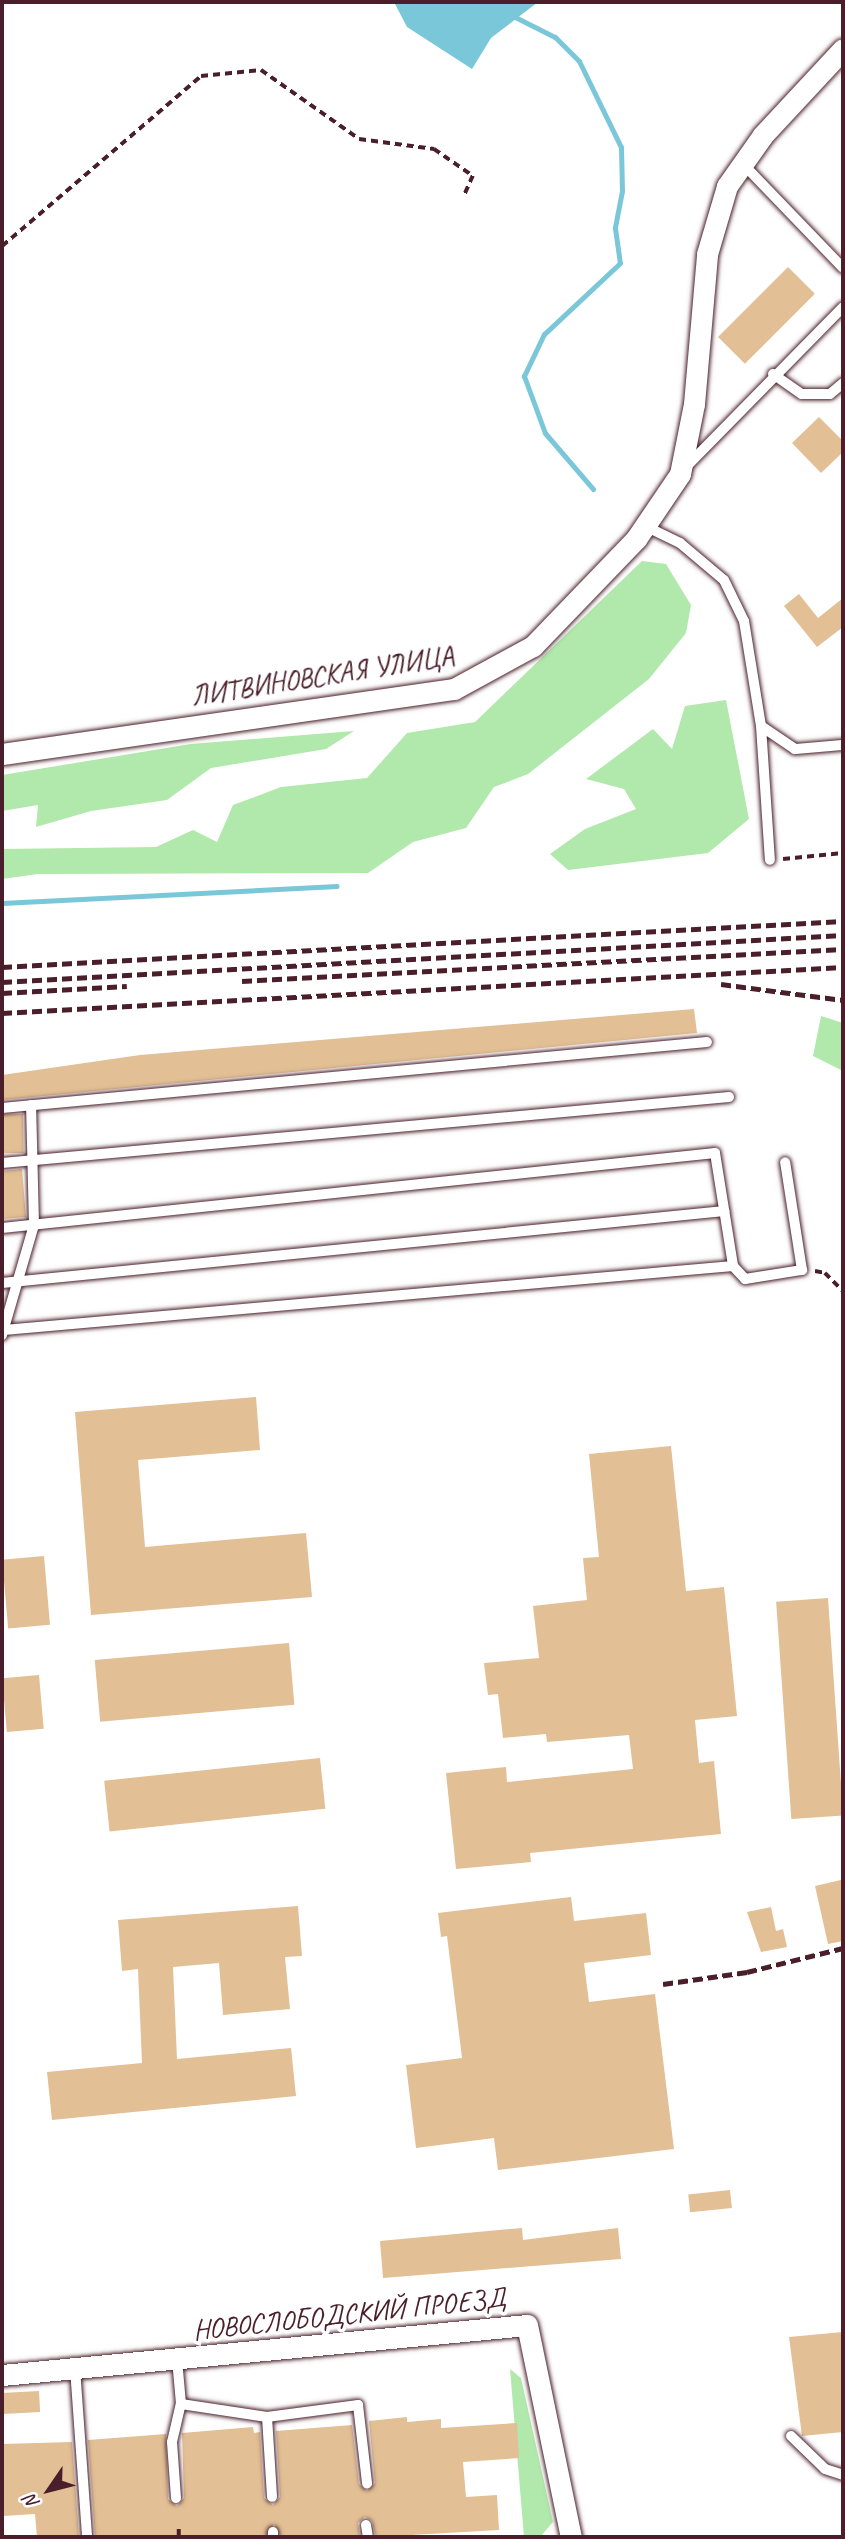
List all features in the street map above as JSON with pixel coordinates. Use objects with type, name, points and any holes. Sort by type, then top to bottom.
[{"type":"street","name":"ЛИТВИНОВСКАЯ УЛИЦА","points":[[2,754],[454,689],[533,646],[645,526],[680,474],[694,404],[707,254],[727,186],[843,49]]},
{"type":"street","name":"НОВОСЛОБОДСКИЙ ПРОЕЗД","points":[[2,2375],[527,2325],[570,2537]]},
{"type":"lane","points":[[743,164],[843,268]]},
{"type":"lane","points":[[680,474],[773,374],[795,360],[843,307]]},
{"type":"lane","points":[[773,374],[802,394],[830,394],[843,383]]},
{"type":"lane","points":[[645,526],[680,543],[724,580],[744,621],[761,726],[770,860]]},
{"type":"lane","points":[[761,726],[795,749],[843,745]]},
{"type":"lane","points":[[2,1108],[707,1042]]},
{"type":"lane","points":[[2,1163],[729,1097]]},
{"type":"lane","points":[[31,1105],[34,1225],[3,1333],[733,1266]]},
{"type":"lane","points":[[2,1228],[715,1153],[733,1266],[746,1279],[802,1270],[785,1162]]},
{"type":"lane","points":[[2,1283],[724,1211]]},
{"type":"lane","points":[[176,2498],[173,2442],[181,2404],[177,2359]]},
{"type":"lane","points":[[75,2368],[87,2537]]},
{"type":"lane","points":[[181,2404],[267,2417],[358,2405],[367,2483]]},
{"type":"lane","points":[[267,2417],[272,2497]]},
{"type":"lane","points":[[791,2437],[825,2469],[843,2475]]},
{"type":"lane","points":[[366,2525],[368,2537]]},
{"type":"path","points":[[2,246],[201,76],[261,70],[359,139],[434,149],[473,176],[464,196]]},
{"type":"path","points":[[770,860],[843,853]]},
{"type":"path","points":[[802,1270],[825,1273],[843,1291]]},
{"type":"path","points":[[178,2529],[179,2537]]},
{"type":"green space","points":[[642,561],[666,564],[691,605],[686,633],[649,679],[528,774],[494,787],[466,828],[413,842],[368,873],[38,874],[2,879],[2,849],[156,847],[193,830],[217,842],[233,805],[281,787],[367,778],[407,733],[475,722]]},
{"type":"green space","points":[[726,700],[749,819],[708,853],[568,870],[550,854],[585,829],[636,809],[624,789],[586,779],[653,729],[672,749],[685,706]]},
{"type":"green space","points":[[354,731],[326,749],[211,768],[167,800],[91,811],[36,827],[38,805],[2,811],[2,775],[191,744]]},
{"type":"green space","points":[[821,1016],[843,1023],[843,1071],[813,1056]]},
{"type":"green space","points":[[510,2369],[521,2378],[553,2522],[540,2537],[524,2537]]},
{"type":"water","points":[[394,2],[538,2],[491,38],[472,69],[407,27]]},
{"type":"building","points":[[788,267],[815,294],[745,364],[718,337]]},
{"type":"building","points":[[819,417],[843,441],[843,452],[821,473],[792,443]]},
{"type":"building","points":[[799,594],[818,618],[843,598],[843,627],[817,647],[784,606]]},
{"type":"building","points":[[694,1009],[697,1033],[2,1100],[2,1075],[140,1055]]},
{"type":"building","points":[[2,1114],[23,1114],[24,1153],[3,1153]]},
{"type":"building","points":[[22,1169],[26,1217],[2,1219],[2,1171]]},
{"type":"building","points":[[256,1397],[260,1450],[138,1460],[145,1547],[306,1533],[312,1597],[91,1615],[75,1412]]},
{"type":"building","points":[[671,1446],[686,1591],[724,1587],[737,1716],[695,1720],[699,1763],[714,1761],[721,1834],[530,1853],[531,1862],[456,1869],[446,1773],[506,1767],[507,1782],[633,1769],[629,1735],[547,1742],[546,1734],[503,1738],[498,1694],[488,1695],[484,1663],[539,1658],[533,1606],[587,1600],[583,1558],[599,1557],[589,1454]]},
{"type":"building","points":[[44,1556],[50,1625],[8,1628],[2,1560]]},
{"type":"building","points":[[828,1598],[843,1815],[791,1819],[776,1602]]},
{"type":"building","points":[[289,1643],[294,1705],[100,1722],[95,1660]]},
{"type":"building","points":[[39,1675],[44,1729],[7,1732],[2,1678]]},
{"type":"building","points":[[320,1758],[325,1809],[110,1831],[104,1781]]},
{"type":"building","points":[[841,1880],[843,1941],[828,1944],[815,1886]]},
{"type":"building","points":[[571,1897],[574,1921],[646,1913],[651,1955],[584,1963],[589,2002],[655,1994],[674,2149],[498,2170],[494,2138],[416,2148],[406,2065],[462,2058],[447,1936],[441,1937],[438,1913]]},
{"type":"building","points":[[298,1906],[302,1956],[285,1957],[290,2009],[223,2015],[219,1963],[173,1967],[177,2059],[291,2048],[296,2096],[52,2120],[47,2072],[142,2063],[138,1969],[122,1971],[118,1920]]},
{"type":"building","points":[[771,1907],[776,1931],[783,1929],[787,1947],[761,1952],[747,1912]]},
{"type":"building","points":[[730,2190],[732,2208],[690,2212],[688,2194]]},
{"type":"building","points":[[522,2228],[523,2240],[618,2228],[621,2259],[383,2278],[380,2241]]},
{"type":"building","points":[[843,2332],[843,2432],[802,2436],[789,2337]]},
{"type":"building","points":[[39,2391],[40,2412],[3,2414],[2,2393]]},
{"type":"building","points":[[407,2417],[407,2422],[441,2419],[441,2428],[517,2423],[519,2458],[463,2462],[466,2497],[497,2495],[499,2530],[376,2537],[372,2521],[365,2517],[358,2523],[360,2537],[281,2537],[274,2524],[265,2537],[95,2537],[88,2440],[166,2434],[168,2499],[177,2506],[184,2498],[182,2433],[253,2427],[254,2433],[260,2432],[264,2498],[273,2505],[280,2497],[276,2431],[352,2425],[359,2484],[367,2491],[375,2483],[369,2421]]},
{"type":"building","points":[[72,2442],[79,2537],[37,2537],[35,2514],[4,2516],[2,2444]]},
{"type":"waterway","points":[[515,17],[555,37],[579,61],[621,147],[622,191],[615,228],[620,263],[544,334],[524,376],[545,433],[593,489]]},
{"type":"waterway","points":[[2,903],[337,886]]},
{"type":"railway","points":[[2,967],[843,921]]},
{"type":"railway","points":[[2,982],[843,935]]},
{"type":"railway","points":[[242,981],[843,949]]},
{"type":"railway","points":[[2,1013],[843,967]]},
{"type":"railway","points":[[721,984],[843,1000]]},
{"type":"railway","points":[[2,993],[127,986]]},
{"type":"railway","points":[[663,1984],[747,1972],[843,1948]]}]
